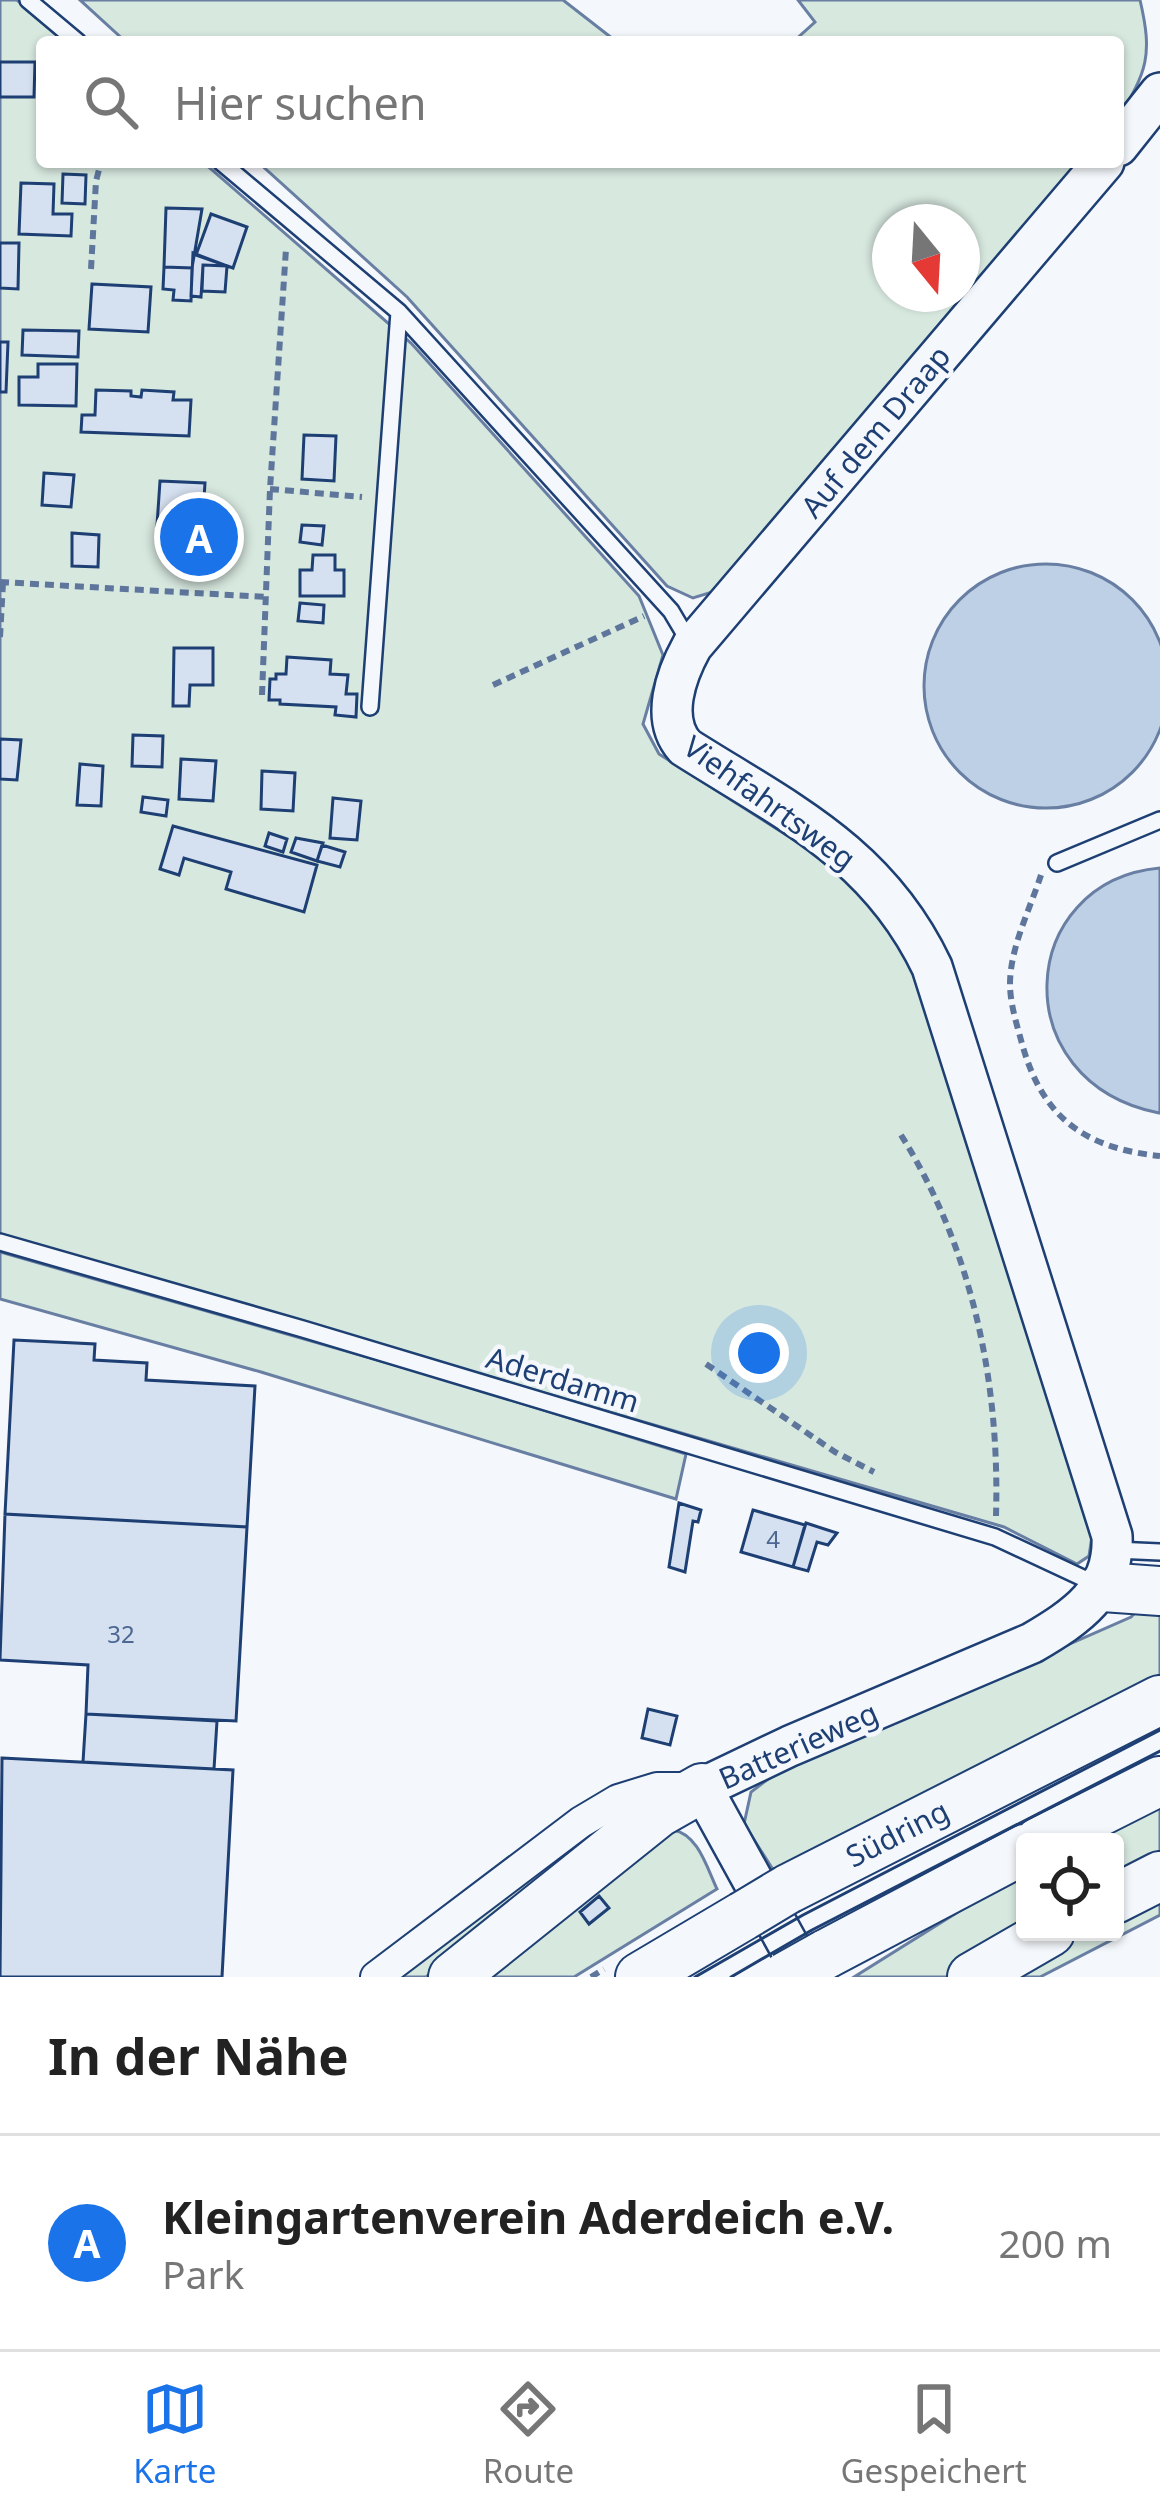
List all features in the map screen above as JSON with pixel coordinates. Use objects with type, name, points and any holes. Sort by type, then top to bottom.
[{"type":"main road","points":[[1108,1569],[1160,1591]]},
{"type":"main road","name":"Südring","points":[[640,1977],[788,1889],[1160,1700]]},
{"type":"main road","points":[[1057,1833],[1160,1781]]},
{"type":"main road","points":[[453,1977],[658,1813],[702,1788]]},
{"type":"main road","points":[[806,1969],[1016,1854]]},
{"type":"main road","points":[[1124,1894],[1160,1876]]},
{"type":"main road","points":[[972,1977],[1034,1941]]},
{"type":"street","points":[[1124,138],[1160,93]]},
{"type":"street","name":"Auf dem Draap","points":[[692,646],[1099,168]]},
{"type":"street","name":"Viehfahrtsweg","points":[[692,646],[675,682],[678,740],[838,844],[881,886],[912,926],[932,967],[1103,1500],[1108,1569]]},
{"type":"street","name":"Batterieweg","points":[[376,1977],[581,1822],[618,1800],[657,1788],[702,1788],[1032,1643],[1063,1625],[1108,1569]]},
{"type":"street","points":[[702,1788],[806,1969]]},
{"type":"lane","points":[[28,0],[71,36]]},
{"type":"lane","points":[[228,168],[399,312],[671,611],[692,646]]},
{"type":"lane","points":[[370,707],[399,312]]},
{"type":"lane","points":[[1057,863],[1160,820]]},
{"type":"lane","name":"Aderdamm","points":[[0,1243],[1108,1569]]},
{"type":"lane","points":[[1108,1569],[1160,1552]]},
{"type":"path","points":[[91,269],[99,168]]},
{"type":"path","points":[[262,695],[286,249]]},
{"type":"path","points":[[270,489],[383,498]]},
{"type":"path","points":[[0,638],[1,583],[266,597]]},
{"type":"path","points":[[493,685],[637,617],[671,611]]},
{"type":"path","points":[[1057,863],[1042,874],[1010,983],[1028,1067],[1045,1101],[1087,1138],[1130,1153],[1160,1156]]},
{"type":"path","points":[[901,1135],[933,1185],[984,1342],[992,1411],[995,1537]]},
{"type":"path","points":[[706,1364],[835,1451],[893,1483]]},
{"type":"shaded area","points":[[0,0],[17,0],[58,36],[36,36],[36,168],[210,168],[411,343],[639,596],[663,655],[643,724],[659,754],[854,878],[908,948],[1094,1523],[1089,1556],[1077,1564],[1004,1527],[0,1234]]},
{"type":"shaded area","points":[[80,0],[563,0],[609,36],[119,36]]},
{"type":"shaded area","points":[[798,0],[1140,0],[1145,62],[1124,109],[1124,36],[800,36],[815,22]]},
{"type":"shaded area","points":[[265,168],[1080,168],[980,285],[980,204],[872,204],[872,312],[957,312],[719,590],[693,598],[667,586],[407,297]]},
{"type":"shaded area","points":[[0,1252],[686,1454],[676,1499],[261,1372],[0,1299]]},
{"type":"shaded area","points":[[1160,1587],[1160,1681],[779,1879],[744,1824],[751,1792],[776,1773],[1131,1617]]},
{"type":"shaded area","points":[[645,1801],[426,1977],[391,1977],[541,1863]]},
{"type":"shaded area","points":[[1160,1802],[1160,1915],[1124,1934],[1124,1833],[1098,1833]]},
{"type":"shaded area","points":[[673,1830],[695,1845],[717,1889],[574,1977],[477,1977]]},
{"type":"shaded area","points":[[1016,1876],[1016,1941],[1110,1941],[1040,1977],[854,1977]]},
{"type":"water","points":[[1046,564],[1093,573],[1132,600],[1159,639],[1159,733],[1132,772],[1093,799],[1046,808],[999,799],[960,772],[933,733],[924,686],[933,639],[960,600],[999,573]]},
{"type":"water","points":[[1160,868],[1159,1113],[1108,1094],[1073,1063],[1053,1025],[1047,984],[1055,943],[1077,907],[1112,881]]},
{"type":"building","points":[[0,62],[35,62],[34,97],[0,97]]},
{"type":"building","points":[[63,174],[86,175],[85,204],[62,203]]},
{"type":"building","points":[[21,183],[54,184],[53,214],[72,214],[71,236],[19,234]]},
{"type":"building","points":[[166,208],[202,209],[192,268],[164,267]]},
{"type":"building","points":[[211,214],[247,227],[233,268],[196,255]]},
{"type":"building","points":[[0,243],[19,243],[18,289],[0,288]]},
{"type":"building","points":[[193,253],[227,266],[203,265],[201,297],[191,296]]},
{"type":"building","points":[[203,265],[227,266],[225,292],[202,291]]},
{"type":"building","points":[[164,267],[192,268],[191,301],[173,300],[174,290],[163,289]]},
{"type":"building","points":[[92,284],[151,287],[148,332],[89,329]]},
{"type":"building","points":[[23,330],[79,331],[78,357],[22,355]]},
{"type":"building","points":[[0,342],[8,342],[6,392],[0,392]]},
{"type":"building","points":[[38,364],[77,364],[76,406],[19,405],[19,377],[38,377]]},
{"type":"building","points":[[96,390],[131,391],[131,396],[141,397],[142,390],[174,392],[173,400],[191,400],[189,436],[81,432],[82,415],[95,415]]},
{"type":"building","points":[[304,435],[336,436],[334,481],[302,479]]},
{"type":"building","points":[[44,473],[74,475],[71,507],[42,505]]},
{"type":"building","points":[[160,481],[205,483],[201,543],[156,540]]},
{"type":"building","points":[[302,525],[324,526],[322,545],[300,542]]},
{"type":"building","points":[[72,533],[99,535],[98,567],[72,566]]},
{"type":"building","points":[[313,555],[335,555],[335,570],[344,570],[344,596],[300,596],[300,570],[312,570]]},
{"type":"building","points":[[300,603],[324,605],[323,623],[298,621]]},
{"type":"building","points":[[174,648],[213,648],[213,685],[190,685],[189,706],[173,706]]},
{"type":"building","points":[[287,657],[331,660],[330,674],[348,675],[346,694],[357,694],[356,717],[335,715],[336,707],[269,700],[270,679],[286,674]]},
{"type":"building","points":[[133,735],[163,736],[162,767],[132,766]]},
{"type":"building","points":[[0,739],[21,740],[17,780],[0,779]]},
{"type":"building","points":[[181,759],[216,761],[213,801],[179,799]]},
{"type":"building","points":[[80,764],[103,766],[101,806],[77,805]]},
{"type":"building","points":[[262,771],[295,773],[293,811],[261,809]]},
{"type":"building","points":[[143,797],[168,800],[166,816],[141,812]]},
{"type":"building","points":[[333,798],[361,801],[357,840],[330,838]]},
{"type":"building","points":[[173,826],[317,865],[304,912],[226,889],[231,872],[184,858],[179,875],[160,869]]},
{"type":"building","points":[[269,833],[287,839],[283,852],[265,846]]},
{"type":"building","points":[[296,838],[323,843],[317,861],[291,852]]},
{"type":"building","points":[[322,845],[345,852],[340,867],[317,861]]},
{"type":"building","points":[[14,1340],[95,1344],[94,1360],[147,1363],[146,1380],[255,1386],[247,1527],[5,1514]]},
{"type":"building","points":[[679,1503],[701,1510],[698,1522],[693,1521],[685,1572],[669,1567]]},
{"type":"building","points":[[753,1510],[805,1525],[793,1567],[741,1552]]},
{"type":"building","points":[[5,1514],[247,1527],[236,1721],[86,1714],[88,1665],[0,1660]]},
{"type":"building","points":[[806,1523],[837,1533],[828,1545],[817,1542],[808,1571],[793,1567]]},
{"type":"building","points":[[648,1709],[677,1716],[670,1745],[642,1738]]},
{"type":"building","points":[[86,1714],[217,1721],[214,1769],[83,1762]]},
{"type":"building","points":[[2,1758],[233,1770],[222,1977],[0,1977]]},
{"type":"building","points":[[599,1896],[609,1908],[589,1924],[580,1912]]},
{"type":"tram line","points":[[695,1977],[803,1915],[1160,1730]]},
{"type":"tram line","points":[[731,1977],[812,1930],[1160,1751]]},
{"type":"place","name":"Kleingartenverein Aderdeich e.V.","points":[[199,537]]}]
